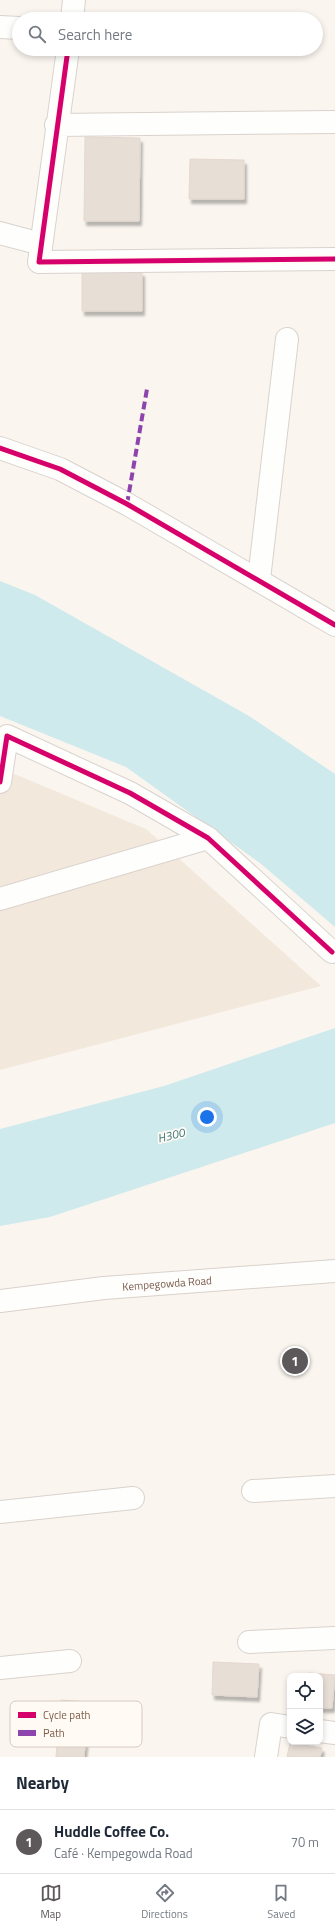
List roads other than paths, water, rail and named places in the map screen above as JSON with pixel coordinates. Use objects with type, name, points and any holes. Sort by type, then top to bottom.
[{"type":"street","points":[[73,12],[74,0]]},
{"type":"street","points":[[0,27],[12,28]]},
{"type":"street","points":[[67,56],[56,125],[39,262],[335,259]]},
{"type":"street","points":[[56,125],[335,122]]},
{"type":"street","points":[[0,233],[41,244]]},
{"type":"street","points":[[259,579],[287,339]]},
{"type":"street","points":[[0,448],[60,469],[127,504],[259,579],[335,625]]},
{"type":"street","points":[[0,782],[4,735],[130,793],[208,838],[332,952]]},
{"type":"street","points":[[0,899],[208,838]]},
{"type":"street","name":"Kempegowda Road","points":[[0,1301],[104,1288],[335,1271]]},
{"type":"street","points":[[253,1491],[335,1486]]},
{"type":"street","points":[[0,1512],[133,1498]]},
{"type":"street","points":[[249,1642],[335,1638]]},
{"type":"street","points":[[0,1668],[70,1661]]},
{"type":"street","points":[[266,1757],[271,1724],[287,1727]]},
{"type":"street","points":[[323,1731],[335,1733]]},
{"type":"water","points":[[0,581],[35,595],[249,716],[335,774],[335,927],[260,863],[126,767],[0,716]]},
{"type":"water","name":"H300","points":[[335,1028],[335,1123],[50,1217],[0,1226],[0,1129],[164,1086]]},
{"type":"place","name":"Huddle Coffee Co.","points":[[295,1361]]}]
